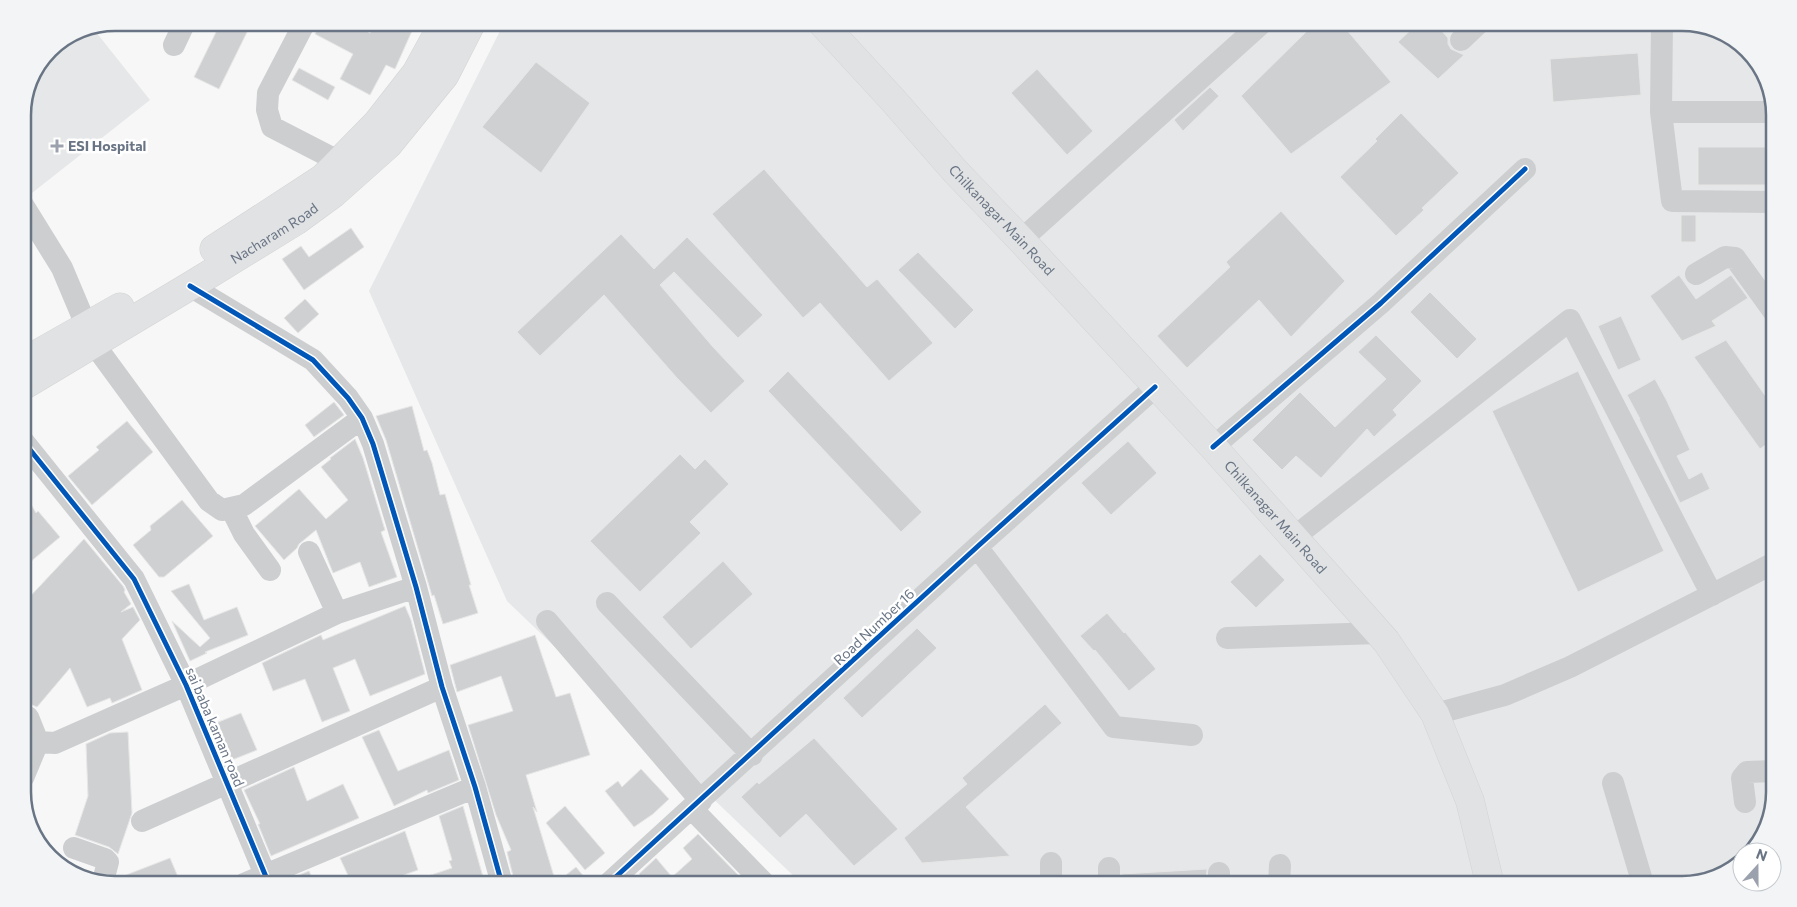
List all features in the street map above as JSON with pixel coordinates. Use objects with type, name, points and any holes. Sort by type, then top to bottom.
[{"type":"main road","name":"Nacharam Road","points":[[31,380],[90,335],[322,178],[377,124],[416,73],[439,31]]},
{"type":"main road","name":"Nacharam Road","points":[[31,359],[90,335],[190,286],[296,221],[333,194],[388,145],[445,75],[467,31]]},
{"type":"main road","name":"Chilkanagar Main Road","points":[[829,31],[892,99],[955,172],[1021,240],[1379,633],[1412,677],[1435,714],[1470,801],[1488,876]]},
{"type":"street","points":[[174,45],[181,31]]},
{"type":"street","points":[[300,31],[268,93],[267,110],[272,127],[338,161]]},
{"type":"street","points":[[1021,240],[1253,31]]},
{"type":"street","points":[[1461,40],[1470,31]]},
{"type":"street","points":[[1662,31],[1661,112],[1672,201],[1766,202]]},
{"type":"street","points":[[1661,112],[1766,112]]},
{"type":"street","points":[[1212,448],[1381,303],[1525,169]]},
{"type":"street","points":[[31,218],[62,268],[90,335],[209,501],[222,510],[244,506],[362,418]]},
{"type":"street","points":[[1696,274],[1730,256],[1735,258],[1766,301]]},
{"type":"street","points":[[190,286],[313,360],[348,398],[362,418],[373,444],[416,588],[442,687],[475,787],[500,876]]},
{"type":"street","points":[[1292,538],[1570,320],[1712,595]]},
{"type":"street","name":"Road Number 16","points":[[617,876],[1156,387]]},
{"type":"street","name":"sai baba kaman road","points":[[31,451],[134,579],[186,685],[265,876]]},
{"type":"street","points":[[231,508],[244,534],[270,570]]},
{"type":"street","points":[[978,547],[1114,726],[1192,734]]},
{"type":"street","points":[[309,552],[337,613]]},
{"type":"street","points":[[1435,714],[1505,695],[1570,667],[1766,567]]},
{"type":"street","points":[[38,742],[55,743],[186,685],[337,613],[416,588]]},
{"type":"street","points":[[607,604],[752,755]]},
{"type":"street","points":[[547,621],[697,805],[758,876]]},
{"type":"street","points":[[1227,638],[1379,633]]},
{"type":"street","points":[[142,821],[442,687]]},
{"type":"street","points":[[31,724],[38,742],[31,757]]},
{"type":"street","points":[[1745,802],[1742,778],[1747,772],[1766,771]]},
{"type":"street","points":[[1613,783],[1641,876]]},
{"type":"street","points":[[276,876],[475,787]]},
{"type":"street","points":[[74,848],[105,859],[108,862],[105,875]]},
{"type":"shaded area","points":[[500,31],[1681,31],[1698,33],[1728,45],[1745,60],[1757,78],[1766,110],[1766,791],[1763,813],[1752,838],[1749,842],[1732,842],[1732,858],[1714,869],[1703,873],[1681,876],[794,876],[507,601],[369,291]]},
{"type":"shaded area","name":"ESI Hospital","points":[[97,34],[150,100],[32,193],[31,110],[40,78],[60,52],[73,43]]},
{"type":"building","points":[[217,31],[248,31],[219,89],[194,77]]},
{"type":"building","points":[[316,31],[367,31],[370,33],[371,31],[412,31],[395,69],[386,65],[370,95],[340,79],[353,54],[315,34]]},
{"type":"building","points":[[1307,31],[1348,31],[1391,82],[1291,154],[1241,96]]},
{"type":"building","points":[[1410,31],[1442,31],[1448,38],[1448,44],[1451,49],[1464,55],[1438,79],[1398,42]]},
{"type":"building","points":[[1638,53],[1641,95],[1553,102],[1550,59]]},
{"type":"building","points":[[536,62],[590,103],[541,173],[482,127]]},
{"type":"building","points":[[299,68],[335,87],[328,100],[292,80]]},
{"type":"building","points":[[1037,69],[1093,131],[1067,155],[1011,93]]},
{"type":"building","points":[[1210,87],[1219,96],[1183,131],[1174,120]]},
{"type":"building","points":[[1401,113],[1459,173],[1396,236],[1340,177],[1377,141],[1375,139]]},
{"type":"building","points":[[1698,147],[1766,147],[1766,185],[1698,185]]},
{"type":"building","points":[[764,169],[867,287],[877,279],[933,343],[889,381],[820,303],[803,318],[712,214]]},
{"type":"building","points":[[1281,211],[1345,281],[1291,337],[1259,300],[1187,368],[1157,336],[1230,267],[1226,262]]},
{"type":"building","points":[[1681,215],[1696,215],[1696,242],[1681,242]]},
{"type":"building","points":[[351,228],[364,247],[304,290],[282,259],[301,246],[309,257]]},
{"type":"building","points":[[621,234],[654,269],[687,237],[763,315],[738,338],[674,272],[660,285],[745,381],[711,413],[677,378],[604,295],[540,356],[517,332]]},
{"type":"building","points":[[918,252],[974,310],[955,329],[898,270]]},
{"type":"building","points":[[1679,275],[1696,299],[1731,275],[1748,298],[1712,321],[1716,326],[1682,341],[1650,296]]},
{"type":"building","points":[[1430,292],[1477,339],[1457,359],[1410,312]]},
{"type":"building","points":[[305,299],[319,314],[298,333],[284,318]]},
{"type":"building","points":[[1621,316],[1641,360],[1618,370],[1598,326]]},
{"type":"building","points":[[1376,335],[1422,381],[1393,410],[1397,415],[1374,437],[1367,429],[1321,478],[1296,456],[1282,470],[1252,440],[1300,392],[1335,427],[1386,379],[1358,352]]},
{"type":"building","points":[[1726,340],[1766,397],[1766,445],[1760,449],[1694,357]]},
{"type":"building","points":[[788,371],[922,512],[901,532],[768,391]]},
{"type":"building","points":[[1578,371],[1664,551],[1578,592],[1492,411]]},
{"type":"building","points":[[1655,379],[1690,450],[1677,456],[1689,479],[1702,472],[1710,489],[1680,503],[1627,395]]},
{"type":"building","points":[[334,402],[344,415],[314,437],[305,425]]},
{"type":"building","points":[[412,406],[424,451],[427,450],[432,463],[440,495],[445,494],[478,613],[443,624],[434,595],[432,596],[386,440],[376,416]]},
{"type":"building","points":[[127,421],[153,452],[92,505],[68,476],[99,450],[96,447]]},
{"type":"building","points":[[355,439],[363,458],[385,530],[381,532],[397,577],[369,587],[360,562],[333,573],[316,530],[284,560],[255,526],[299,489],[326,519],[348,500],[321,467]]},
{"type":"building","points":[[1128,441],[1157,473],[1111,515],[1081,483]]},
{"type":"building","points":[[680,454],[695,469],[705,459],[729,484],[690,522],[701,533],[640,592],[590,541]]},
{"type":"building","points":[[182,500],[213,536],[164,577],[159,577],[133,545],[151,530],[150,526]]},
{"type":"building","points":[[31,504],[36,513],[38,511],[60,537],[31,561]]},
{"type":"building","points":[[84,539],[123,586],[124,592],[131,604],[121,612],[133,607],[140,620],[122,639],[142,690],[112,703],[110,698],[87,707],[70,668],[37,707],[31,704],[31,595]]},
{"type":"building","points":[[1260,554],[1285,580],[1256,608],[1230,582]]},
{"type":"building","points":[[723,561],[753,594],[691,649],[662,617]]},
{"type":"building","points":[[189,584],[204,620],[237,607],[248,635],[205,652],[207,653],[190,661],[172,621],[200,647],[210,638],[171,591]]},
{"type":"building","points":[[405,606],[411,620],[425,674],[370,696],[355,659],[333,668],[350,711],[322,722],[305,679],[273,691],[262,663],[321,635],[323,640]]},
{"type":"building","points":[[1107,613],[1156,669],[1129,691],[1095,650],[1080,636]]},
{"type":"building","points":[[917,628],[937,648],[862,718],[843,698]]},
{"type":"building","points":[[535,635],[556,697],[570,693],[590,755],[526,775],[537,812],[533,807],[554,876],[513,876],[507,852],[511,850],[496,815],[468,725],[513,711],[501,676],[457,692],[450,665]]},
{"type":"building","points":[[1045,704],[1062,723],[966,807],[1010,856],[922,863],[904,838],[967,784],[962,778]]},
{"type":"building","points":[[241,713],[257,750],[232,760],[216,723]]},
{"type":"building","points":[[379,730],[398,771],[449,750],[459,780],[428,793],[427,790],[394,806],[362,737]]},
{"type":"building","points":[[128,732],[132,813],[118,854],[109,847],[75,835],[88,796],[86,744],[110,733]]},
{"type":"building","points":[[814,738],[898,829],[854,866],[806,814],[780,838],[741,797],[757,782],[759,784]]},
{"type":"building","points":[[294,767],[307,801],[343,784],[359,818],[271,856],[258,824],[260,824],[244,790]]},
{"type":"building","points":[[641,769],[669,799],[653,814],[634,827],[605,791],[618,781],[622,787]]},
{"type":"building","points":[[463,806],[483,876],[428,876],[452,868],[449,861],[452,860],[439,816]]},
{"type":"building","points":[[565,806],[605,853],[585,870],[546,823]]},
{"type":"building","points":[[405,831],[418,870],[401,876],[348,876],[340,858]]},
{"type":"building","points":[[698,834],[739,876],[673,876],[692,859],[683,848]]},
{"type":"building","points":[[170,858],[178,876],[126,876]]},
{"type":"building","points":[[656,858],[671,876],[641,876],[639,874]]},
{"type":"building","points":[[576,867],[583,876],[565,876]]},
{"type":"building","points":[[1207,869],[1207,876],[1122,876],[1122,874]]},
{"type":"building","points":[[309,871],[311,876],[297,876]]},
{"type":"cycle path","points":[[1213,447],[1381,303],[1525,169]]},
{"type":"cycle path","points":[[190,286],[313,360],[348,398],[362,418],[373,444],[416,587],[442,687],[475,787],[500,876]]},
{"type":"cycle path","points":[[617,876],[1155,387]]},
{"type":"cycle path","points":[[31,451],[134,579],[186,685],[266,876]]},
{"type":"place","name":"ESI Hospital","points":[[57,146]]}]
